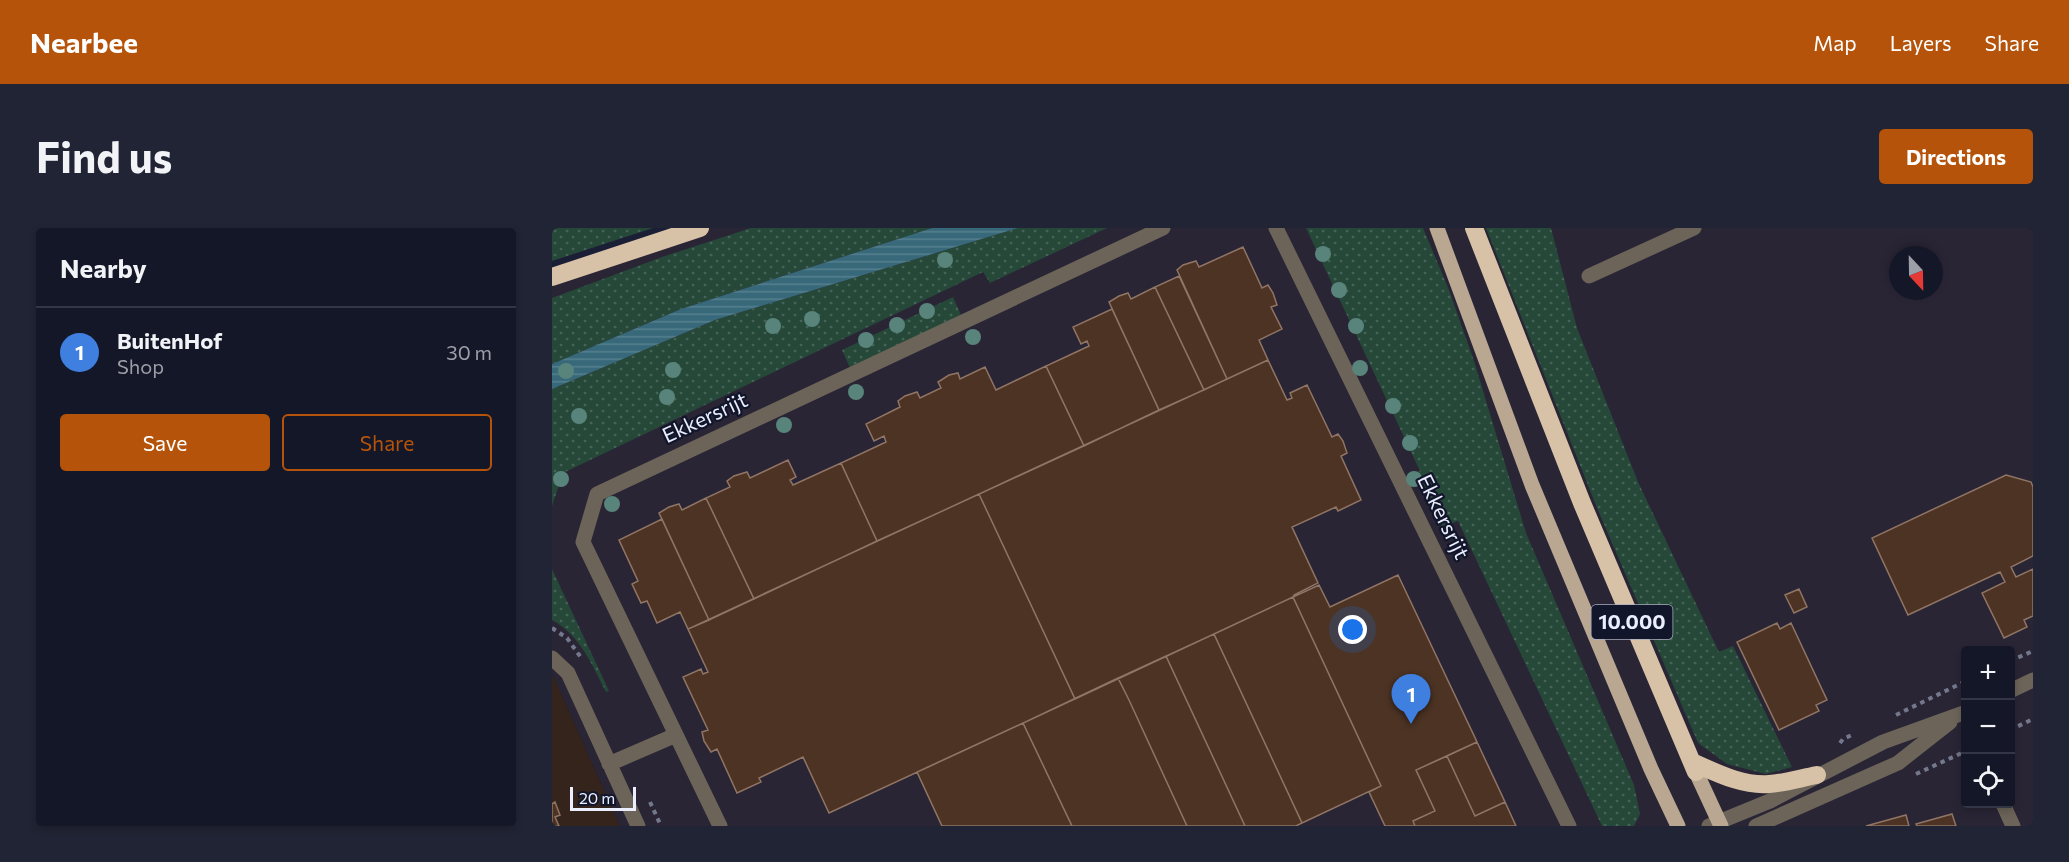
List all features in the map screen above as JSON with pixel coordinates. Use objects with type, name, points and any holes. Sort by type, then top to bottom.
[{"type":"highway","points":[[552,277],[700,228]]},
{"type":"highway","name":"10.000","points":[[1474,228],[1582,503],[1694,767]]},
{"type":"highway","points":[[1694,767],[1752,784],[1769,784],[1816,775]]},
{"type":"main road","name":"10.000","points":[[1437,228],[1532,485],[1651,769],[1678,826]]},
{"type":"main road","name":"10.000","points":[[1694,767],[1717,825]]},
{"type":"street","name":"Ekkersrijt","points":[[720,826],[583,542],[597,494],[1163,228]]},
{"type":"street","name":"Ekkersrijt","points":[[1276,228],[1569,826]]},
{"type":"street","points":[[1589,276],[1694,228]]},
{"type":"street","points":[[552,658],[568,673],[638,826]]},
{"type":"street","points":[[2015,689],[2033,680]]},
{"type":"street","points":[[1717,825],[1770,801],[1883,742],[1961,718]]},
{"type":"street","points":[[1756,826],[1898,763],[1961,719]]},
{"type":"street","points":[[609,764],[676,735]]},
{"type":"street","points":[[2005,808],[2013,826]]},
{"type":"path","points":[[2015,659],[2033,651]]},
{"type":"path","points":[[2015,728],[2033,719]]},
{"type":"shaded area","points":[[674,228],[2033,228],[2033,826],[620,826],[552,673],[552,279]]},
{"type":"shaded area","points":[[552,673],[620,826],[552,826]]},
{"type":"green space","points":[[552,228],[653,228],[552,261]]},
{"type":"green space","points":[[751,228],[932,228],[681,309],[552,364],[552,298],[662,257]]},
{"type":"green space","points":[[1018,228],[1107,228],[990,283],[983,272],[563,473],[552,506],[552,389],[715,320]]},
{"type":"green space","points":[[1306,228],[1423,228],[1449,290],[1474,361],[1526,533],[1634,785],[1640,814],[1634,826],[1602,826],[1458,521],[1442,527],[1422,482],[1408,488],[1403,479],[1420,471]]},
{"type":"green space","points":[[1486,228],[1551,228],[1577,328],[1638,482],[1719,652],[1733,646],[1792,767],[1766,774],[1727,764],[1698,743],[1597,508]]},
{"type":"green space","points":[[953,297],[961,315],[850,368],[842,350]]},
{"type":"green space","points":[[552,569],[609,691],[606,692],[578,642],[562,626],[552,620]]},
{"type":"water","points":[[932,228],[1018,228],[715,320],[552,389],[552,364],[681,309]]},
{"type":"building","points":[[1243,247],[1262,288],[1268,285],[1273,293],[1277,305],[1271,307],[1282,329],[1259,340],[1268,360],[1227,379],[1177,270],[1183,265],[1196,261],[1199,267]]},
{"type":"building","points":[[1179,276],[1227,379],[1204,390],[1155,287]]},
{"type":"building","points":[[1155,287],[1204,390],[1159,410],[1109,302],[1128,293],[1131,299]]},
{"type":"building","points":[[1112,309],[1159,410],[1084,446],[1046,366],[1089,346],[1087,341],[1081,344],[1073,327]]},
{"type":"building","points":[[1268,360],[1287,400],[1292,398],[1290,393],[1307,385],[1332,437],[1338,434],[1343,441],[1347,453],[1341,456],[1361,500],[1338,511],[1336,507],[1292,527],[1318,583],[1293,597],[1075,699],[979,494]]},
{"type":"building","points":[[1046,366],[1084,446],[877,541],[841,463],[886,442],[884,436],[874,441],[866,424],[900,407],[898,401],[905,396],[917,392],[920,398],[941,388],[938,382],[949,375],[958,373],[960,379],[985,367],[996,390]]},
{"type":"building","points":[[788,460],[796,477],[790,480],[793,485],[841,463],[877,541],[754,599],[706,498],[730,487],[727,481],[734,476],[747,472],[750,478]]},
{"type":"building","points":[[2006,475],[2031,482],[2033,487],[2033,556],[2011,567],[2016,577],[2033,569],[2033,616],[2024,620],[2027,627],[2004,638],[1982,593],[2005,582],[2000,572],[1908,615],[1872,538]]},
{"type":"building","points":[[979,494],[1075,699],[829,813],[803,757],[759,778],[761,782],[737,793],[717,749],[711,752],[704,741],[702,732],[708,730],[683,677],[701,669],[703,674],[708,672],[688,629]]},
{"type":"building","points":[[706,498],[754,599],[709,620],[659,513],[679,504],[682,510]]},
{"type":"building","points":[[662,519],[709,620],[688,629],[680,612],[657,623],[647,601],[641,603],[632,584],[638,581],[619,540]]},
{"type":"building","points":[[1398,575],[1477,742],[1416,770],[1435,811],[1413,821],[1415,826],[1385,826],[1369,792],[1381,786],[1293,597],[1319,585],[1330,607]]},
{"type":"building","points":[[1799,589],[1807,607],[1794,613],[1785,595]]},
{"type":"building","points":[[1293,597],[1381,786],[1302,823],[1214,634]]},
{"type":"building","points":[[1777,623],[1780,629],[1791,623],[1827,700],[1816,705],[1819,711],[1779,730],[1737,642]]},
{"type":"building","points":[[1214,634],[1302,823],[1296,826],[1245,826],[1166,656]]},
{"type":"building","points":[[1166,656],[1245,826],[1187,826],[1118,678]]},
{"type":"building","points":[[1118,678],[1187,826],[1072,826],[1023,723]]},
{"type":"building","points":[[1023,723],[1072,826],[942,826],[917,772]]},
{"type":"building","points":[[1477,742],[1505,802],[1475,816],[1447,756]]},
{"type":"building","points":[[1447,756],[1475,816],[1505,802],[1516,826],[1415,826],[1413,821],[1435,811],[1416,770]]},
{"type":"building","points":[[555,802],[560,815],[555,817],[559,826],[552,826],[552,804]]},
{"type":"building","points":[[1952,814],[1956,826],[1917,826],[1916,824]]},
{"type":"building","points":[[1906,815],[1909,826],[1866,826]]},
{"type":"place","name":"BuitenHof","points":[[1411,724]]}]
